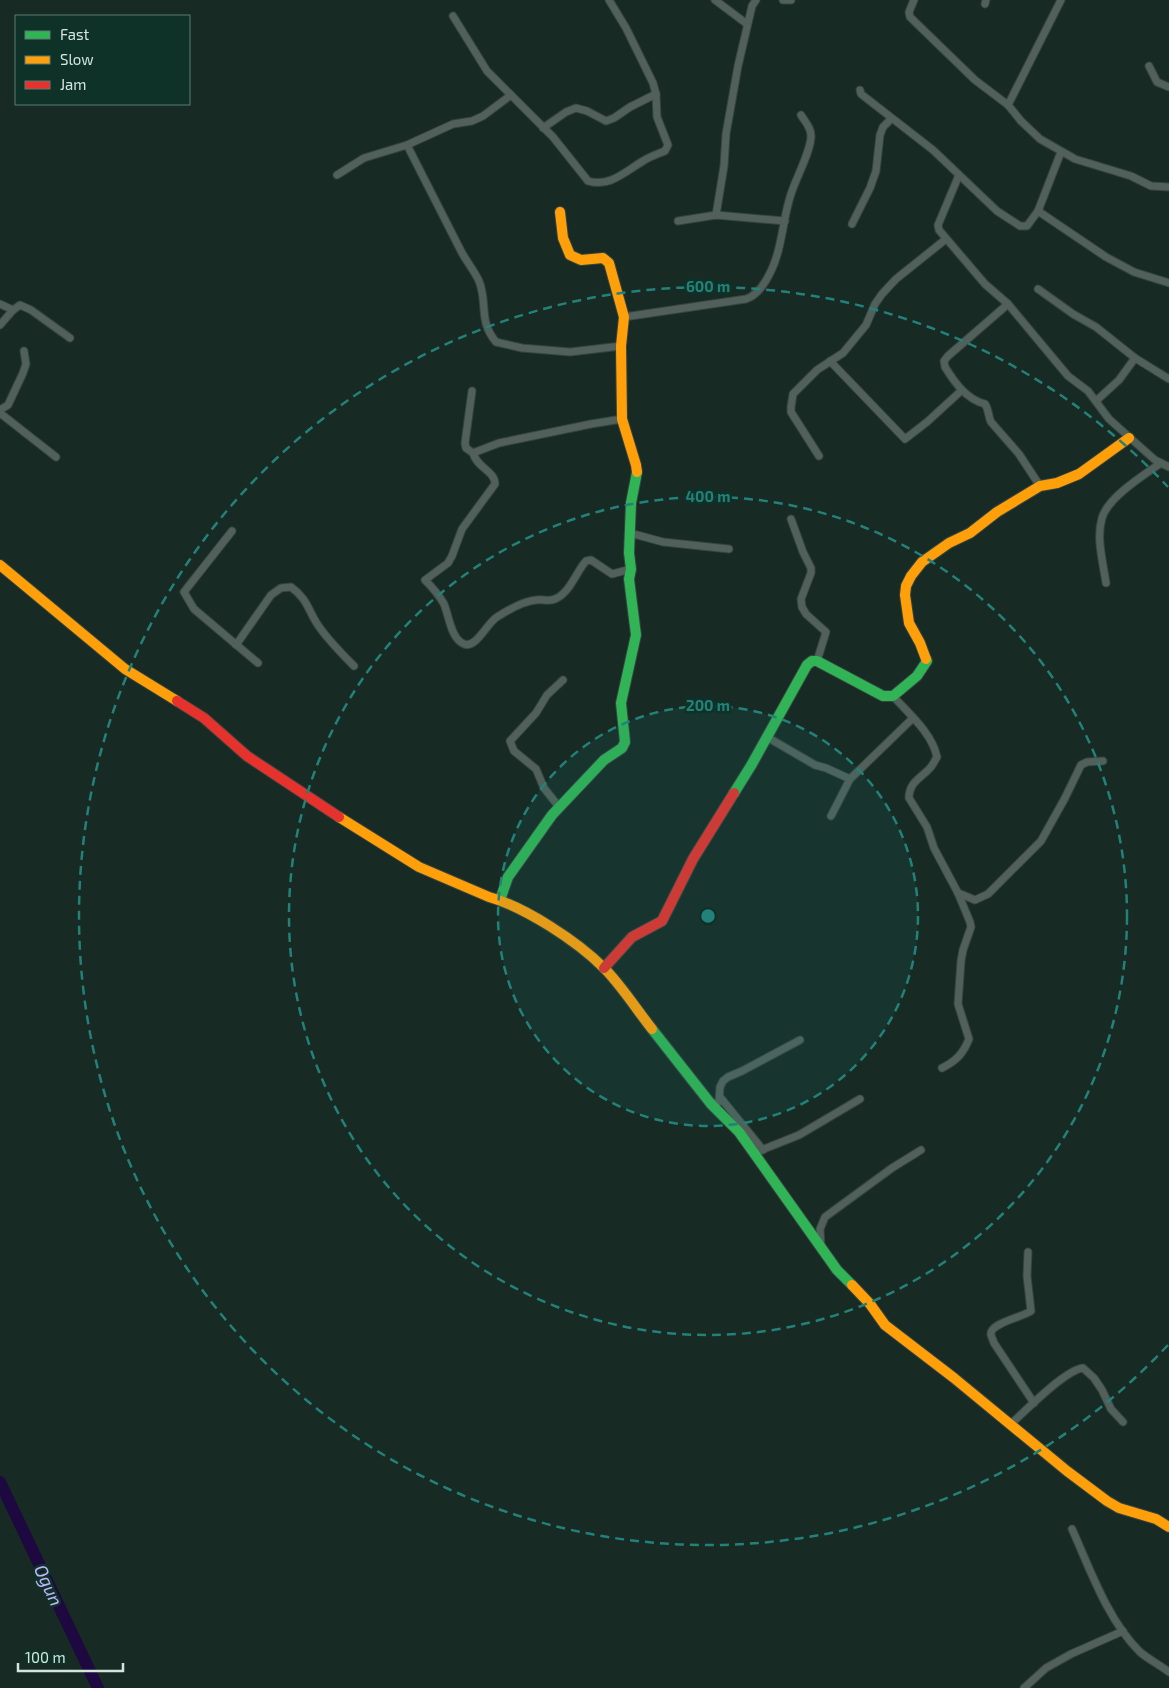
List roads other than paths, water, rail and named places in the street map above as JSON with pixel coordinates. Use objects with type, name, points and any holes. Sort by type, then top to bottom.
[{"type":"street","points":[[453,16],[487,71],[553,137],[588,181],[595,184],[605,183],[668,148],[657,117],[656,94],[653,83],[626,28],[609,0]]},
{"type":"street","points":[[715,0],[747,24]]},
{"type":"street","points":[[716,215],[724,166],[726,134],[738,66],[747,24],[752,6],[756,0]]},
{"type":"street","points":[[783,0],[791,0]]},
{"type":"street","points":[[914,0],[909,12],[910,17],[975,80],[1008,105],[1021,121],[1040,138],[1075,159],[1131,176],[1151,186],[1169,187]]},
{"type":"street","points":[[1008,105],[1061,0]]},
{"type":"street","points":[[1149,66],[1157,82],[1169,87]]},
{"type":"street","points":[[860,90],[861,94],[891,119],[933,150],[997,210],[1020,226],[1026,226],[1038,211],[1061,152]]},
{"type":"street","points":[[543,128],[566,112],[576,108],[587,111],[606,121],[656,94]]},
{"type":"street","points":[[337,175],[364,158],[407,145],[453,124],[472,121],[483,116],[511,95]]},
{"type":"street","points":[[624,317],[752,297],[757,293],[773,269],[778,254],[790,195],[810,144],[809,127],[801,116]]},
{"type":"street","points":[[852,224],[870,188],[876,171],[880,135],[883,127],[891,119]]},
{"type":"street","points":[[407,145],[462,253],[479,281],[486,326],[496,342],[522,348],[570,352],[621,346]]},
{"type":"street","points":[[959,174],[938,225],[939,230],[985,284],[1008,304],[1068,376],[1088,391],[1109,419],[1129,438],[1169,467]]},
{"type":"street","points":[[1038,211],[1106,257],[1134,272],[1169,283]]},
{"type":"street","points":[[500,900],[508,877],[559,807],[604,760],[622,748],[625,742],[621,703],[636,635],[629,579],[632,569],[629,553],[631,503],[637,476],[636,465],[622,419],[621,346],[624,317],[609,262],[603,258],[583,260],[572,257],[567,251],[560,212]]},
{"type":"street","points":[[678,221],[716,215],[785,221]]},
{"type":"street","points":[[819,456],[791,412],[793,394],[817,370],[844,353],[866,325],[875,304],[882,294],[896,279],[946,238]]},
{"type":"street","points":[[1038,289],[1073,314],[1096,327],[1135,358],[1169,379]]},
{"type":"street","points":[[0,304],[13,310]]},
{"type":"street","points":[[1008,304],[944,361],[948,372],[962,390],[975,402],[985,404],[991,422],[1019,454],[1040,486]]},
{"type":"street","points":[[0,325],[20,305],[31,310],[70,338]]},
{"type":"street","points":[[24,351],[26,364],[23,373],[8,406],[0,412],[56,457]]},
{"type":"street","points":[[1096,401],[1119,380],[1135,358]]},
{"type":"street","points":[[830,361],[905,439],[962,390]]},
{"type":"street","points":[[1159,374],[1169,373]]},
{"type":"street","points":[[472,391],[466,448],[473,453],[475,460],[493,476],[496,484],[462,529],[448,563],[425,580],[438,594],[452,628],[462,644],[469,645],[476,642],[491,620],[524,602],[557,599],[586,561],[591,560],[612,574],[632,569]]},
{"type":"street","points":[[473,453],[499,443],[622,419]]},
{"type":"street","points":[[604,968],[632,937],[662,921],[693,858],[767,737],[807,665],[812,661],[817,661],[883,696],[893,696],[925,666],[927,661],[909,623],[905,595],[910,576],[922,562],[949,543],[970,533],[997,512],[1040,486],[1057,483],[1079,474],[1129,438]]},
{"type":"street","points":[[1106,583],[1100,546],[1102,517],[1126,488],[1161,463]]},
{"type":"street","points":[[791,519],[811,568],[811,573],[801,599],[802,607],[806,614],[826,632],[817,661]]},
{"type":"street","points":[[232,531],[184,592],[194,609],[258,663]]},
{"type":"street","points":[[630,533],[663,542],[729,549]]},
{"type":"street","points":[[0,565],[125,668],[204,718],[239,752],[419,866],[481,894],[500,900],[556,929],[604,968],[716,1100],[739,1132],[759,1152],[837,1270],[870,1304],[885,1325],[1011,1424],[1066,1471],[1107,1501],[1119,1508],[1156,1519],[1169,1527]]},
{"type":"street","points":[[236,646],[271,595],[281,588],[291,587],[308,604],[319,627],[332,645],[354,666]]},
{"type":"street","points":[[559,807],[544,788],[536,769],[514,751],[510,741],[536,713],[547,695],[563,680]]},
{"type":"street","points":[[893,696],[925,732],[935,747],[937,756],[930,768],[914,781],[909,792],[909,798],[927,827],[934,848],[958,893],[971,928],[963,950],[958,1004],[968,1040],[960,1056],[942,1068]]},
{"type":"street","points":[[831,816],[850,779],[912,718]]},
{"type":"street","points":[[767,737],[815,765],[850,779]]},
{"type":"street","points":[[958,893],[975,900],[988,894],[1041,841],[1081,765],[1087,762],[1103,761]]},
{"type":"street","points":[[716,1100],[723,1081],[728,1077],[800,1040]]},
{"type":"street","points":[[759,1152],[811,1129],[860,1099]]},
{"type":"street","points":[[821,1248],[820,1229],[825,1217],[892,1168],[921,1150]]},
{"type":"street","points":[[1028,1252],[1027,1276],[1031,1310],[1026,1314],[998,1324],[992,1328],[991,1334],[994,1343],[1034,1403]]},
{"type":"street","points":[[1011,1424],[1074,1371],[1083,1368],[1094,1378],[1102,1390],[1110,1409],[1123,1422]]},
{"type":"street","points":[[1072,1529],[1101,1594],[1128,1639],[1142,1653],[1169,1672]]},
{"type":"street","points":[[1024,1688],[1046,1668],[1071,1654],[1123,1631]]},
{"type":"waterway","name":"Ogun","points":[[0,1482],[98,1688]]}]
